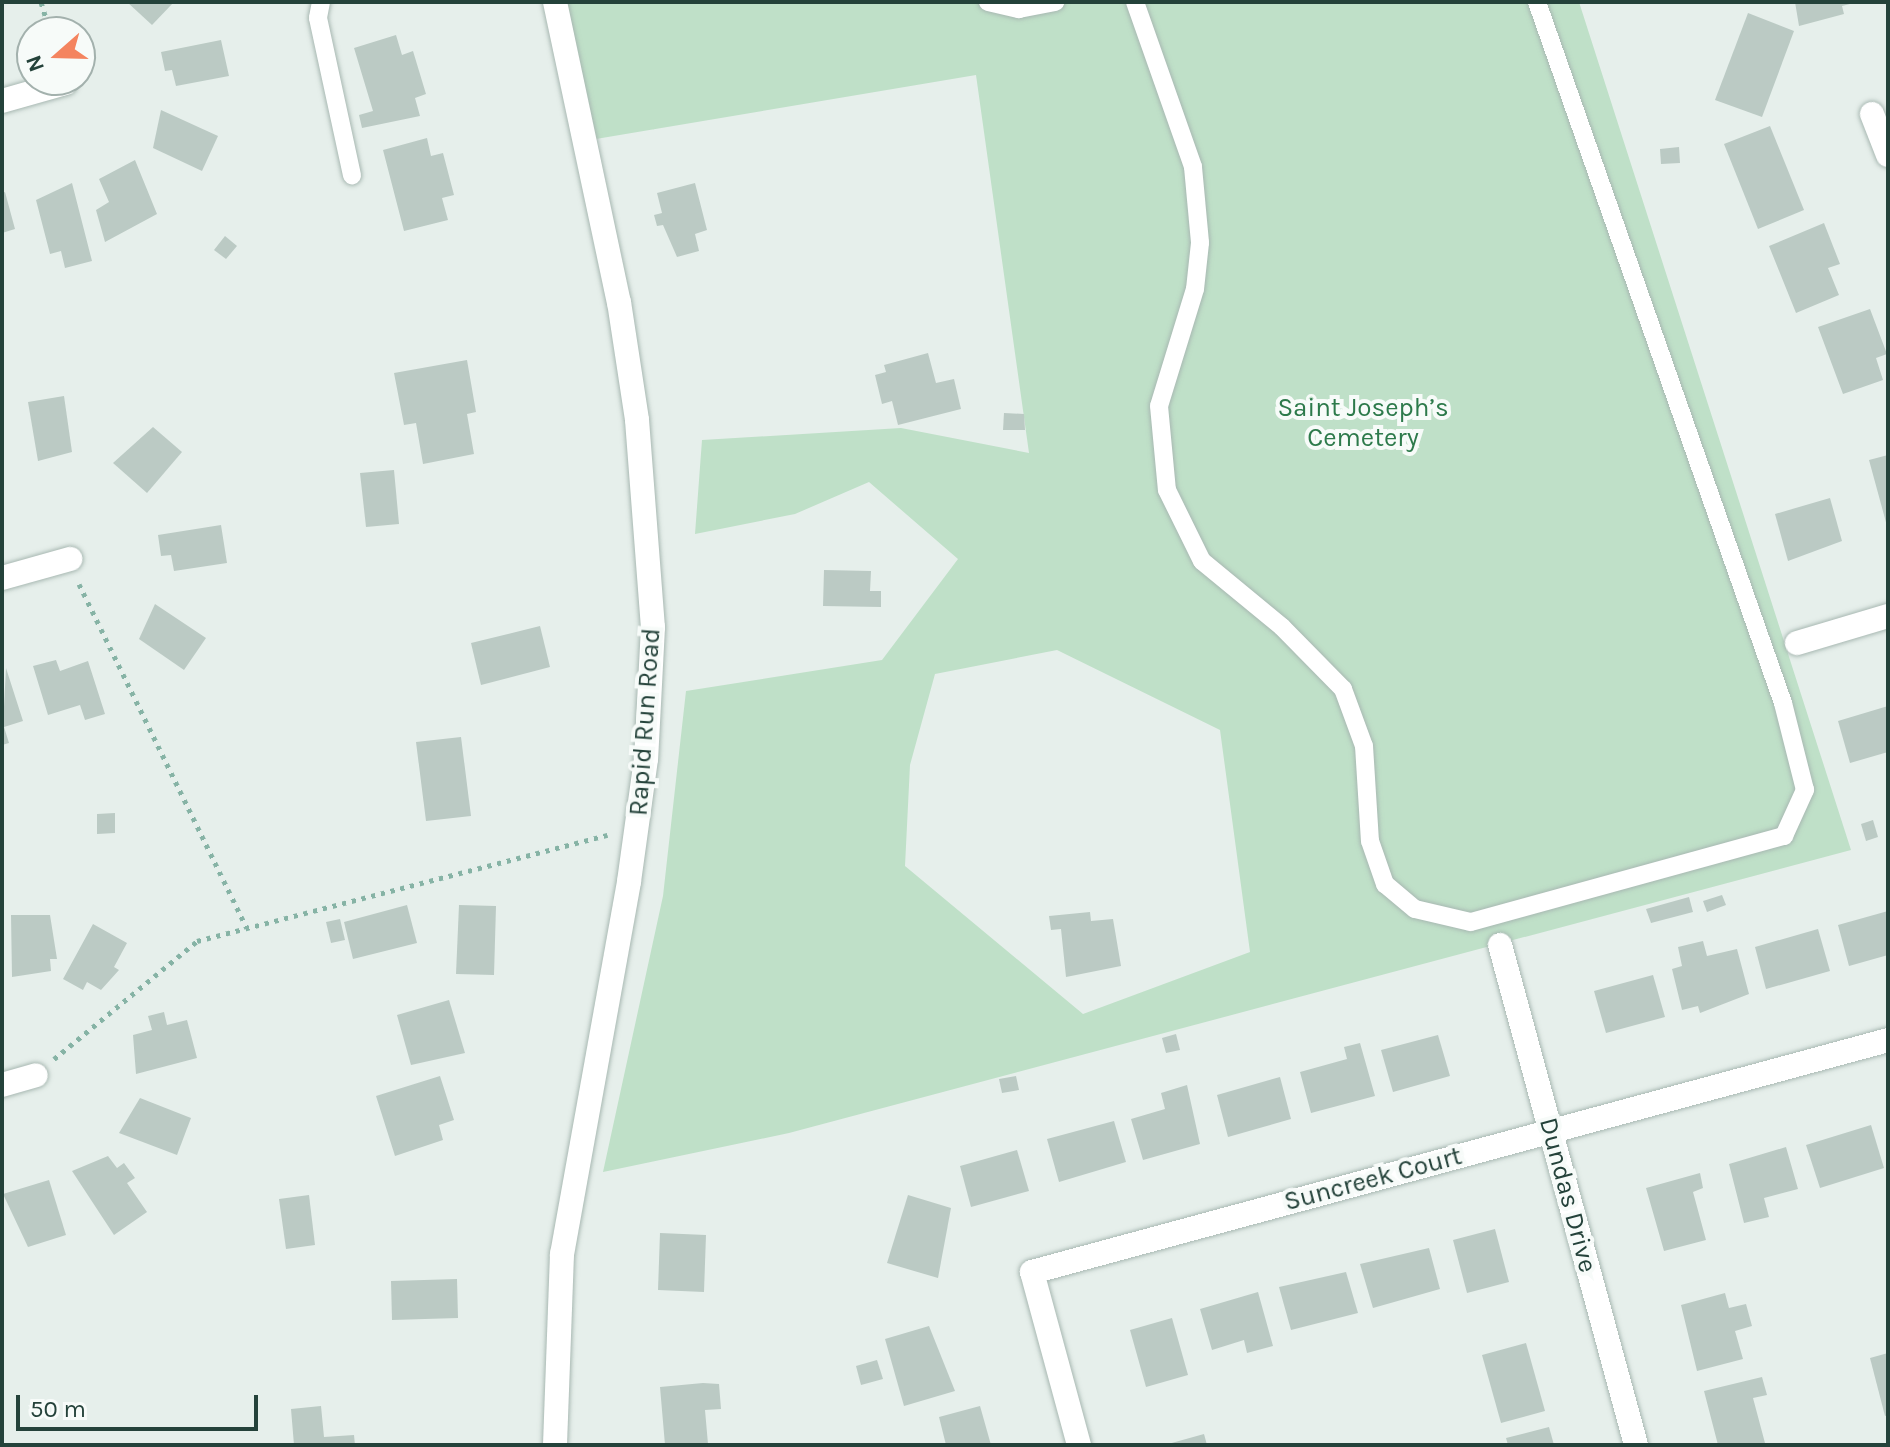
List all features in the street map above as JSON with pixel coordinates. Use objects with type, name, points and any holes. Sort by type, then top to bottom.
[{"type":"street","name":"Rapid Run Road","points":[[555,2],[619,302],[648,523],[653,627],[637,827],[562,1254],[555,1445]]},
{"type":"street","points":[[1872,114],[1888,155]]},
{"type":"street","points":[[2,578],[70,559]]},
{"type":"street","points":[[1797,643],[1888,616]]},
{"type":"street","name":"Dundas Drive","points":[[1500,945],[1636,1445]]},
{"type":"street","name":"Suncreek Court","points":[[1079,1445],[1032,1272],[1888,1040]]},
{"type":"street","points":[[2,1085],[36,1075]]},
{"type":"lane","points":[[321,2],[318,18],[352,175]]},
{"type":"lane","points":[[988,2],[1019,9],[1055,2]]},
{"type":"lane","points":[[1135,2],[1193,167],[1200,243],[1195,289],[1159,406],[1167,490],[1202,561],[1282,627],[1343,689],[1364,746],[1370,841],[1385,884],[1415,909],[1471,922],[1784,836],[1805,790],[1783,703],[1537,2]]},
{"type":"path","points":[[70,559],[85,603],[247,928]]},
{"type":"path","points":[[36,1075],[197,941],[637,827]]},
{"type":"green space","name":"Saint Joseph’s Cemetery","points":[[555,2],[1579,2],[1851,850],[789,1133],[603,1172],[663,896],[686,691],[882,660],[958,559],[869,482],[795,514],[695,534],[702,440],[901,428],[1029,453],[976,75],[584,141]],"holes":[[[1057,650],[1220,730],[1250,952],[1083,1014],[905,866],[910,765],[935,674]]]},
{"type":"building","points":[[127,2],[174,2],[152,25]]},
{"type":"building","points":[[1795,2],[1854,3],[1842,6],[1844,14],[1799,26]]},
{"type":"building","points":[[1748,13],[1794,31],[1762,117],[1715,100]]},
{"type":"building","points":[[396,35],[402,55],[413,51],[426,94],[415,98],[420,116],[362,128],[359,115],[373,111],[354,48]]},
{"type":"building","points":[[221,40],[229,76],[176,86],[172,70],[165,71],[161,52]]},
{"type":"building","points":[[161,110],[218,136],[202,171],[153,148]]},
{"type":"building","points":[[1770,126],[1804,210],[1758,229],[1724,144]]},
{"type":"building","points":[[427,138],[431,156],[443,153],[454,195],[442,198],[448,220],[404,231],[383,150]]},
{"type":"building","points":[[1679,147],[1680,163],[1661,164],[1660,149]]},
{"type":"building","points":[[135,160],[157,214],[105,242],[96,210],[109,202],[99,179]]},
{"type":"building","points":[[72,183],[92,261],[65,268],[61,251],[50,254],[36,200]]},
{"type":"building","points":[[695,183],[707,230],[695,234],[699,251],[677,257],[663,225],[657,226],[654,215],[662,213],[657,193]]},
{"type":"building","points":[[5,192],[15,229],[2,233],[2,193]]},
{"type":"building","points":[[1824,223],[1840,264],[1828,268],[1839,295],[1796,313],[1769,246]]},
{"type":"building","points":[[225,236],[237,246],[226,259],[214,250]]},
{"type":"building","points":[[1870,309],[1887,354],[1876,358],[1883,380],[1843,394],[1818,327]]},
{"type":"building","points":[[928,353],[936,383],[954,379],[961,409],[898,425],[892,401],[882,404],[875,375],[886,372],[884,365]]},
{"type":"building","points":[[467,360],[476,412],[467,414],[474,454],[423,464],[416,423],[404,425],[394,373]]},
{"type":"building","points":[[64,396],[72,452],[38,461],[28,402]]},
{"type":"building","points":[[1004,413],[1024,414],[1025,430],[1003,430]]},
{"type":"building","points":[[153,427],[182,452],[147,493],[113,463]]},
{"type":"building","points":[[1888,455],[1888,526],[1887,526],[1869,460]]},
{"type":"building","points":[[394,470],[399,524],[366,527],[360,473]]},
{"type":"building","points":[[1830,498],[1842,541],[1788,561],[1775,514]]},
{"type":"building","points":[[221,525],[227,563],[174,571],[171,555],[161,556],[158,535]]},
{"type":"building","points":[[824,570],[871,571],[870,591],[881,591],[881,607],[823,606]]},
{"type":"building","points":[[155,604],[206,638],[184,670],[139,639]]},
{"type":"building","points":[[540,626],[550,667],[481,685],[471,643]]},
{"type":"building","points":[[56,660],[60,671],[88,661],[105,714],[85,720],[80,705],[48,715],[33,666]]},
{"type":"building","points":[[6,668],[23,721],[4,727],[9,743],[2,745]]},
{"type":"building","points":[[1888,706],[1888,752],[1850,763],[1838,721]]},
{"type":"building","points":[[461,737],[471,816],[426,821],[416,742]]},
{"type":"building","points":[[115,813],[115,833],[97,834],[97,814]]},
{"type":"building","points":[[1873,820],[1878,837],[1866,841],[1861,824]]},
{"type":"building","points":[[1722,895],[1726,905],[1707,912],[1703,901]]},
{"type":"building","points":[[1689,897],[1693,912],[1651,923],[1646,909]]},
{"type":"building","points":[[407,905],[417,943],[353,959],[344,922]]},
{"type":"building","points":[[459,905],[496,906],[494,975],[456,974]]},
{"type":"building","points":[[1888,911],[1888,955],[1849,966],[1838,925]]},
{"type":"building","points":[[1090,912],[1091,921],[1113,919],[1121,966],[1066,977],[1061,929],[1051,930],[1049,916]]},
{"type":"building","points":[[11,915],[50,915],[57,959],[50,959],[51,971],[12,977]]},
{"type":"building","points":[[340,919],[345,940],[331,943],[326,922]]},
{"type":"building","points":[[93,924],[127,943],[114,967],[119,970],[101,990],[87,982],[83,990],[63,979]]},
{"type":"building","points":[[1818,929],[1830,971],[1766,989],[1755,947]]},
{"type":"building","points":[[1703,941],[1707,956],[1737,949],[1749,994],[1700,1013],[1698,1006],[1682,1010],[1672,969],[1682,966],[1678,947]]},
{"type":"building","points":[[1653,975],[1665,1017],[1606,1033],[1594,991]]},
{"type":"building","points":[[449,1000],[465,1053],[411,1065],[397,1015]]},
{"type":"building","points":[[164,1012],[167,1025],[187,1020],[197,1058],[136,1074],[133,1035],[152,1030],[148,1016]]},
{"type":"building","points":[[1176,1034],[1180,1050],[1166,1053],[1162,1038]]},
{"type":"building","points":[[1438,1035],[1450,1076],[1393,1092],[1381,1050]]},
{"type":"building","points":[[1360,1043],[1375,1096],[1311,1113],[1300,1072],[1347,1059],[1344,1047]]},
{"type":"building","points":[[440,1076],[454,1120],[439,1125],[443,1140],[395,1156],[376,1096]]},
{"type":"building","points":[[1016,1076],[1019,1090],[1002,1093],[999,1079]]},
{"type":"building","points":[[1280,1077],[1291,1119],[1228,1137],[1217,1095]]},
{"type":"building","points":[[1187,1085],[1200,1144],[1143,1160],[1131,1119],[1165,1109],[1161,1093]]},
{"type":"building","points":[[140,1098],[191,1118],[177,1155],[119,1133]]},
{"type":"building","points":[[1114,1121],[1126,1162],[1059,1182],[1047,1139]]},
{"type":"building","points":[[1871,1125],[1884,1168],[1820,1188],[1806,1145]]},
{"type":"building","points":[[1786,1147],[1798,1189],[1764,1198],[1769,1217],[1744,1223],[1729,1164]]},
{"type":"building","points":[[1017,1150],[1029,1191],[971,1207],[960,1166]]},
{"type":"building","points":[[108,1156],[117,1168],[124,1163],[135,1178],[127,1183],[147,1212],[114,1235],[72,1171]]},
{"type":"building","points":[[1700,1173],[1703,1188],[1693,1192],[1706,1240],[1664,1251],[1646,1188]]},
{"type":"building","points":[[49,1180],[66,1235],[28,1247],[3,1194]]},
{"type":"building","points":[[309,1195],[315,1245],[286,1249],[279,1199]]},
{"type":"building","points":[[908,1195],[951,1208],[938,1278],[887,1263]]},
{"type":"building","points":[[1495,1229],[1509,1282],[1467,1293],[1453,1240]]},
{"type":"building","points":[[660,1233],[706,1235],[704,1292],[658,1290]]},
{"type":"building","points":[[1429,1248],[1440,1289],[1373,1308],[1360,1264]]},
{"type":"building","points":[[1346,1272],[1358,1313],[1291,1330],[1279,1287]]},
{"type":"building","points":[[457,1279],[458,1318],[392,1320],[391,1281]]},
{"type":"building","points":[[1258,1292],[1273,1346],[1247,1353],[1244,1340],[1212,1350],[1200,1309]]},
{"type":"building","points":[[1725,1293],[1729,1308],[1746,1304],[1752,1326],[1735,1331],[1743,1359],[1697,1371],[1681,1305]]},
{"type":"building","points":[[1172,1318],[1188,1375],[1146,1387],[1130,1330]]},
{"type":"building","points":[[929,1326],[955,1391],[904,1406],[885,1339]]},
{"type":"building","points":[[1526,1343],[1545,1411],[1501,1423],[1482,1355]]},
{"type":"building","points":[[1888,1353],[1888,1415],[1885,1416],[1870,1358]]},
{"type":"building","points":[[877,1360],[883,1379],[861,1385],[856,1366]]},
{"type":"building","points":[[1762,1377],[1767,1395],[1753,1398],[1765,1443],[1718,1445],[1704,1391]]},
{"type":"building","points":[[719,1384],[721,1409],[705,1410],[708,1444],[665,1445],[660,1387]]},
{"type":"building","points":[[321,1406],[324,1437],[354,1435],[355,1445],[294,1445],[291,1409]]},
{"type":"building","points":[[980,1406],[991,1445],[946,1445],[939,1417]]},
{"type":"building","points":[[1549,1427],[1554,1445],[1508,1445],[1506,1438]]},
{"type":"building","points":[[1204,1434],[1207,1445],[1168,1445],[1168,1444]]}]
